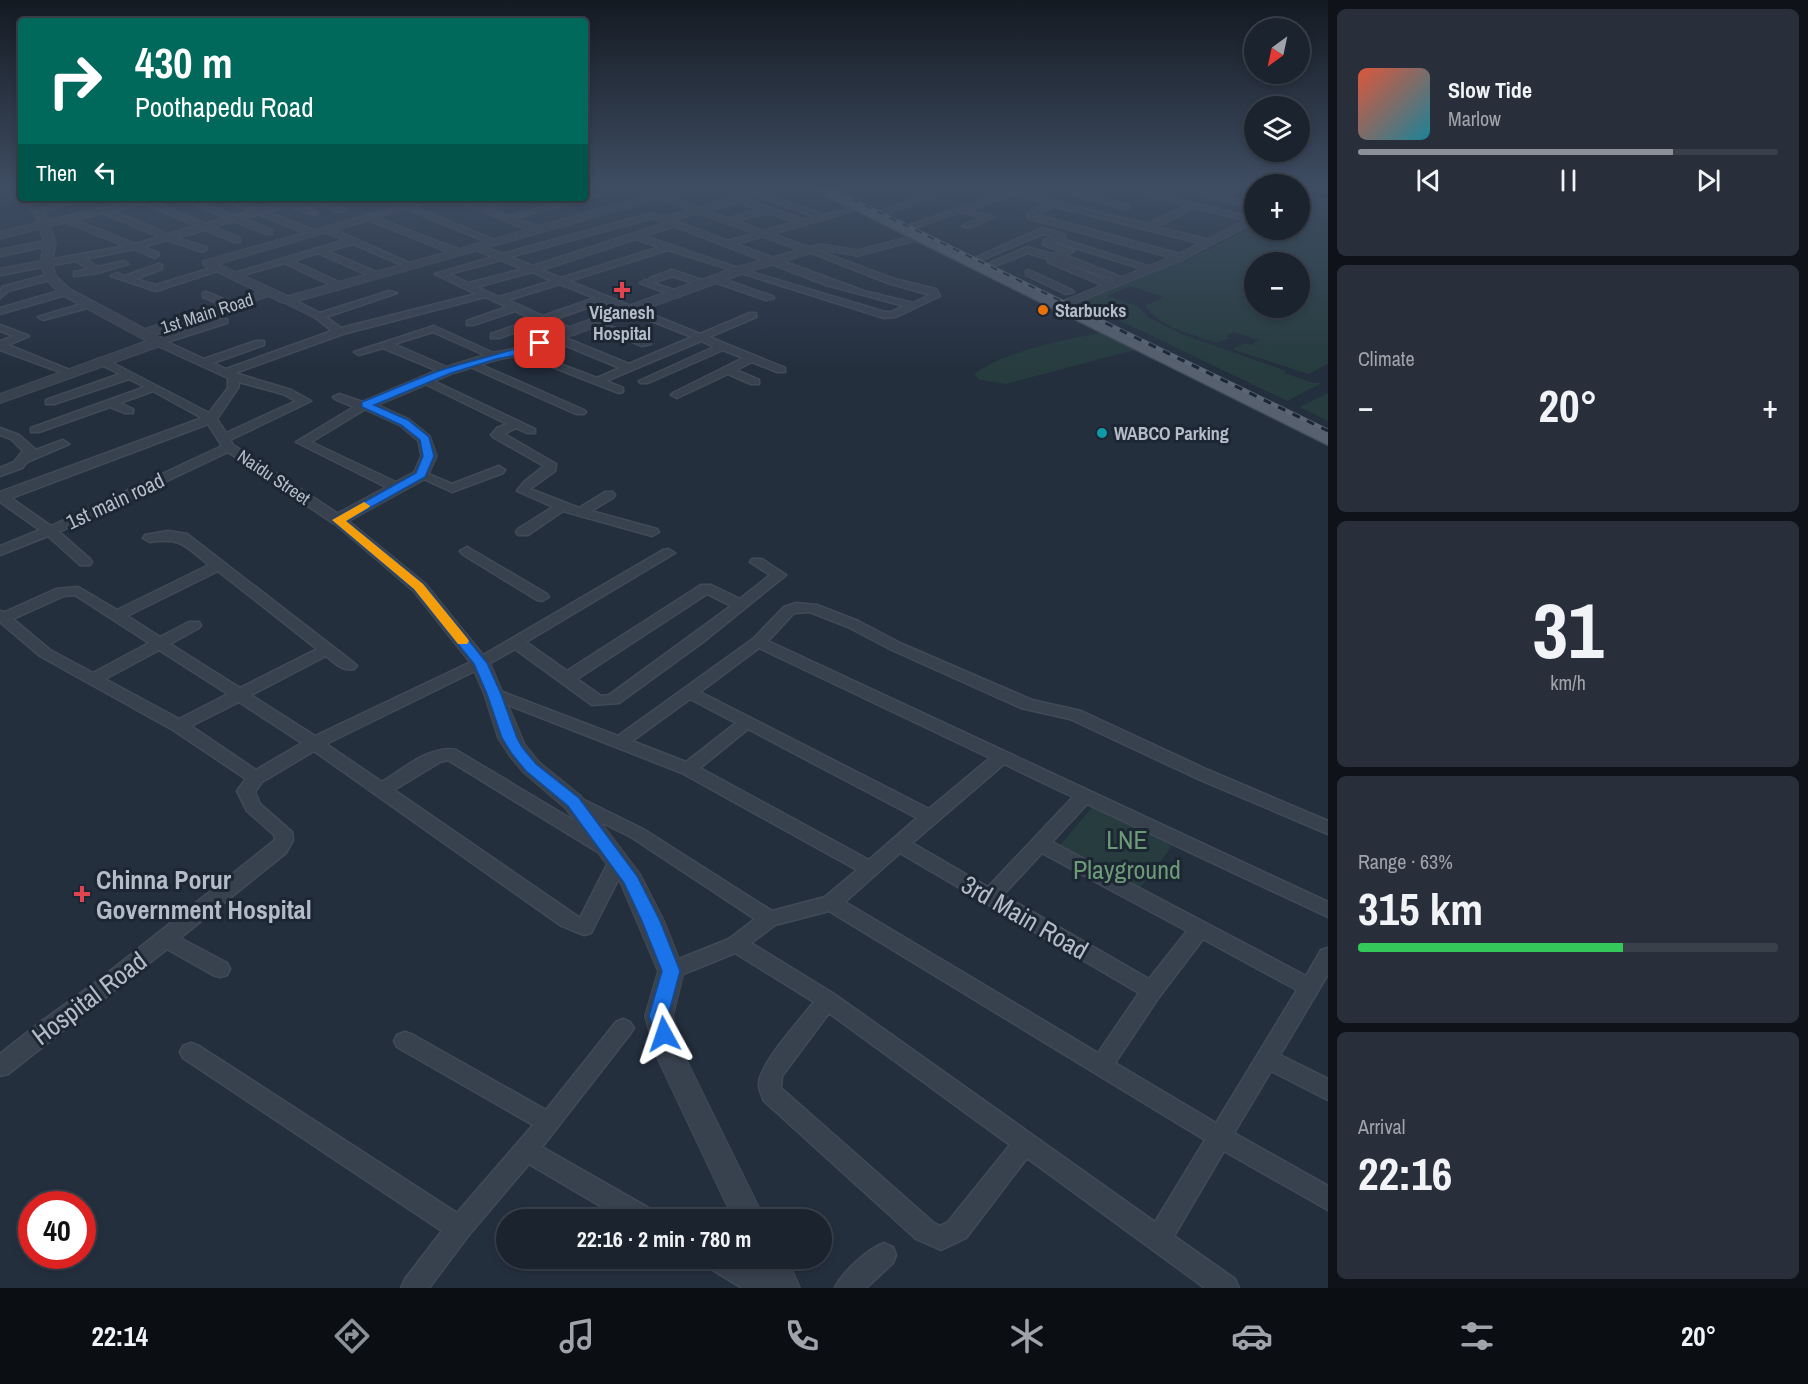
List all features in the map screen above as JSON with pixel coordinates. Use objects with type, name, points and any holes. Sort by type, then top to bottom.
[{"type":"main road","points":[[951,247],[1066,299],[1265,401],[1328,439]]},
{"type":"main road","points":[[952,247],[1041,280],[1066,299]]},
{"type":"main road","points":[[1265,401],[1328,425]]},
{"type":"street","points":[[0,253],[29,247]]},
{"type":"street","points":[[49,247],[46,262],[50,277],[66,292],[158,342],[230,375],[339,332],[486,294]]},
{"type":"street","points":[[0,272],[133,247]]},
{"type":"street","points":[[134,247],[155,255]]},
{"type":"street","points":[[197,247],[203,249]]},
{"type":"street","points":[[159,267],[121,277],[156,288],[270,247]]},
{"type":"street","points":[[233,275],[329,247]]},
{"type":"street","points":[[367,247],[410,265]]},
{"type":"street","points":[[445,247],[457,252]]},
{"type":"street","points":[[287,300],[477,247]]},
{"type":"street","points":[[477,247],[781,370]]},
{"type":"street","points":[[535,247],[440,274],[544,319],[563,334],[629,368]]},
{"type":"street","points":[[469,286],[530,270],[601,247]]},
{"type":"street","points":[[740,247],[829,283],[915,306]]},
{"type":"street","points":[[499,300],[666,248],[884,315],[893,315],[915,306],[936,293],[871,274],[800,247]]},
{"type":"street","points":[[398,488],[302,442],[364,405],[447,371],[495,356],[519,352],[708,281],[822,247]]},
{"type":"street","points":[[824,247],[858,253],[874,247]]},
{"type":"street","points":[[981,257],[1005,247]]},
{"type":"street","points":[[994,263],[1027,250],[1051,257],[1070,251],[1058,247]]},
{"type":"street","points":[[1080,247],[1152,269]]},
{"type":"street","points":[[1144,247],[1180,257]]},
{"type":"street","points":[[1066,299],[1152,269],[1198,247]]},
{"type":"street","points":[[318,250],[375,275]]},
{"type":"street","points":[[77,258],[97,270]]},
{"type":"street","points":[[1065,258],[1113,281],[1051,260],[1065,258]]},
{"type":"street","points":[[284,260],[338,285]]},
{"type":"street","points":[[618,263],[639,270]]},
{"type":"street","points":[[77,274],[124,264]]},
{"type":"street","points":[[213,266],[319,316],[339,332]]},
{"type":"street","points":[[595,270],[616,278]]},
{"type":"street","points":[[1041,280],[1064,270]]},
{"type":"street","points":[[677,294],[649,282],[672,273],[769,298]]},
{"type":"street","points":[[0,295],[5,289],[50,277]]},
{"type":"street","points":[[1041,280],[1082,277]]},
{"type":"street","points":[[804,291],[829,283]]},
{"type":"street","points":[[0,311],[66,292]]},
{"type":"street","name":"1st Main Road","points":[[144,334],[270,292]]},
{"type":"street","points":[[319,316],[392,293]]},
{"type":"street","points":[[206,295],[230,305]]},
{"type":"street","points":[[495,336],[602,299]]},
{"type":"street","points":[[43,317],[88,305]]},
{"type":"street","points":[[470,322],[517,307]]},
{"type":"street","points":[[596,382],[753,315]]},
{"type":"street","points":[[158,342],[224,321]]},
{"type":"street","points":[[595,323],[646,344]]},
{"type":"street","points":[[0,328],[24,336],[0,346]]},
{"type":"street","points":[[359,352],[434,329],[495,356]]},
{"type":"street","name":"1st main road","points":[[0,399],[158,342]]},
{"type":"street","points":[[203,363],[261,343]]},
{"type":"street","points":[[384,344],[447,371]]},
{"type":"street","points":[[0,346],[72,373]]},
{"type":"street","points":[[644,381],[722,348]]},
{"type":"street","points":[[519,352],[619,390]]},
{"type":"street","points":[[677,395],[750,359]]},
{"type":"street","points":[[101,361],[211,419]]},
{"type":"street","points":[[470,363],[580,412]]},
{"type":"street","points":[[738,365],[767,376]]},
{"type":"street","points":[[727,370],[755,382]]},
{"type":"street","points":[[50,402],[129,375]]},
{"type":"street","points":[[1,497],[211,419],[233,388],[230,375]]},
{"type":"street","name":"1st main road","points":[[0,551],[50,531],[305,401],[287,392],[230,375]]},
{"type":"street","points":[[425,380],[531,431]]},
{"type":"street","points":[[35,430],[154,387]]},
{"type":"street","points":[[339,397],[364,405],[404,423],[425,439],[429,456],[421,475],[338,520],[419,586],[480,663],[494,694],[509,738],[517,750],[531,767],[573,802],[631,880],[671,971],[659,1016],[669,1053],[745,1209]]},
{"type":"street","points":[[111,403],[129,411]]},
{"type":"street","name":"Naidu Street","points":[[211,419],[226,442],[338,520]]},
{"type":"street","points":[[516,424],[501,430],[497,435],[539,457],[550,464],[551,468],[525,486],[523,491],[554,501],[561,507],[652,532]]},
{"type":"street","points":[[0,431],[15,437],[30,451],[18,465],[0,472]]},
{"type":"street","points":[[24,459],[63,444]]},
{"type":"street","points":[[421,475],[452,488],[499,470]]},
{"type":"street","points":[[581,512],[609,495]]},
{"type":"street","points":[[1,497],[50,531],[85,562]]},
{"type":"street","points":[[523,532],[561,507]]},
{"type":"street","points":[[150,538],[177,535],[220,565],[349,666]]},
{"type":"street","points":[[467,551],[542,597]]},
{"type":"street","points":[[614,856],[584,928],[567,920],[314,743],[78,591],[67,590],[2,616],[45,653],[179,726],[256,778],[314,743],[517,643],[668,553]]},
{"type":"street","points":[[517,643],[598,701],[613,700],[779,575],[757,562]]},
{"type":"street","points":[[116,616],[220,565]]},
{"type":"street","points":[[566,679],[706,588],[741,605]]},
{"type":"street","points":[[622,741],[758,642],[789,610],[796,607],[812,608],[1027,704],[1075,715],[1202,774],[1328,828]]},
{"type":"street","points":[[93,679],[194,625]]},
{"type":"street","points":[[758,642],[1328,910]]},
{"type":"street","points":[[179,726],[328,649]]},
{"type":"street","points":[[688,692],[930,817]]},
{"type":"street","points":[[494,694],[622,741],[688,769],[870,869]]},
{"type":"street","points":[[688,769],[747,722]]},
{"type":"street","points":[[380,791],[434,758],[450,754],[614,856]]},
{"type":"street","points":[[671,971],[736,944],[769,919],[831,903],[1001,758]]},
{"type":"street","name":"Hospital Road","points":[[0,1067],[166,939],[279,848],[284,840],[283,832],[254,807],[246,791],[256,778]]},
{"type":"street","points":[[990,897],[1084,796]]},
{"type":"street","points":[[573,802],[637,833],[769,919]]},
{"type":"street","points":[[1039,843],[1309,987]]},
{"type":"street","name":"3rd Main Road","points":[[898,844],[1152,991]]},
{"type":"street","points":[[831,903],[1102,1064],[1218,1136],[1328,1199]]},
{"type":"street","points":[[1102,1064],[1152,991],[1200,929]]},
{"type":"street","points":[[166,939],[220,969]]},
{"type":"street","points":[[736,944],[827,1000],[1226,1288]]},
{"type":"street","points":[[1159,1238],[1218,1136],[1328,956]]},
{"type":"street","points":[[827,1000],[772,1073],[769,1086],[772,1094],[925,1231],[941,1238],[957,1230],[1024,1143]]},
{"type":"street","points":[[414,1288],[459,1228],[549,1123],[623,1028]]},
{"type":"street","points":[[405,1041],[549,1123]]},
{"type":"street","points":[[191,1052],[459,1228]]},
{"type":"street","points":[[1266,1058],[1328,1090]]},
{"type":"street","points":[[526,1149],[628,1209]]},
{"type":"street","points":[[848,1288],[884,1255]]},
{"type":"street","points":[[734,1269],[766,1288]]},
{"type":"street","points":[[775,1269],[784,1288]]},
{"type":"green space","points":[[1213,247],[1328,247],[1328,364],[1308,374],[1232,349],[1245,343],[1251,345],[1258,340],[1234,332],[1225,336],[1230,338],[1217,343],[1188,333],[1159,320],[1145,306],[1164,297],[1130,286],[1108,296],[1137,306],[1149,318],[1182,334],[1286,371],[1284,373],[1314,383],[1322,383],[1287,401],[1079,301]]},
{"type":"green space","points":[[1109,331],[1142,348],[1006,384],[980,380],[974,374],[1003,358],[1020,352]]},
{"type":"green space","points":[[1328,393],[1328,421],[1300,407]]},
{"type":"green space","name":"LNE Playground","points":[[1092,807],[1172,846],[1138,891],[1057,849]]},
{"type":"railway","points":[[950,247],[1094,317]]},
{"type":"railway","points":[[1091,316],[1328,431]]},
{"type":"slow traffic","points":[[364,506],[338,520],[419,586],[462,641]]},
{"type":"place","name":"Viganesh Hospital","points":[[622,290]]},
{"type":"place","name":"Starbucks","points":[[1043,310]]},
{"type":"place","name":"WABCO Parking","points":[[1102,433]]},
{"type":"place","name":"Chinna Porur Government Hospital","points":[[82,894]]},
{"type":"route","points":[[540,343],[519,352],[495,356],[447,371],[366,405],[404,423],[425,439],[429,456],[421,475],[338,520],[419,586],[480,663],[494,694],[509,738],[517,750],[531,767],[573,802],[631,880],[651,921],[671,971],[659,1016],[664,1034]]}]
